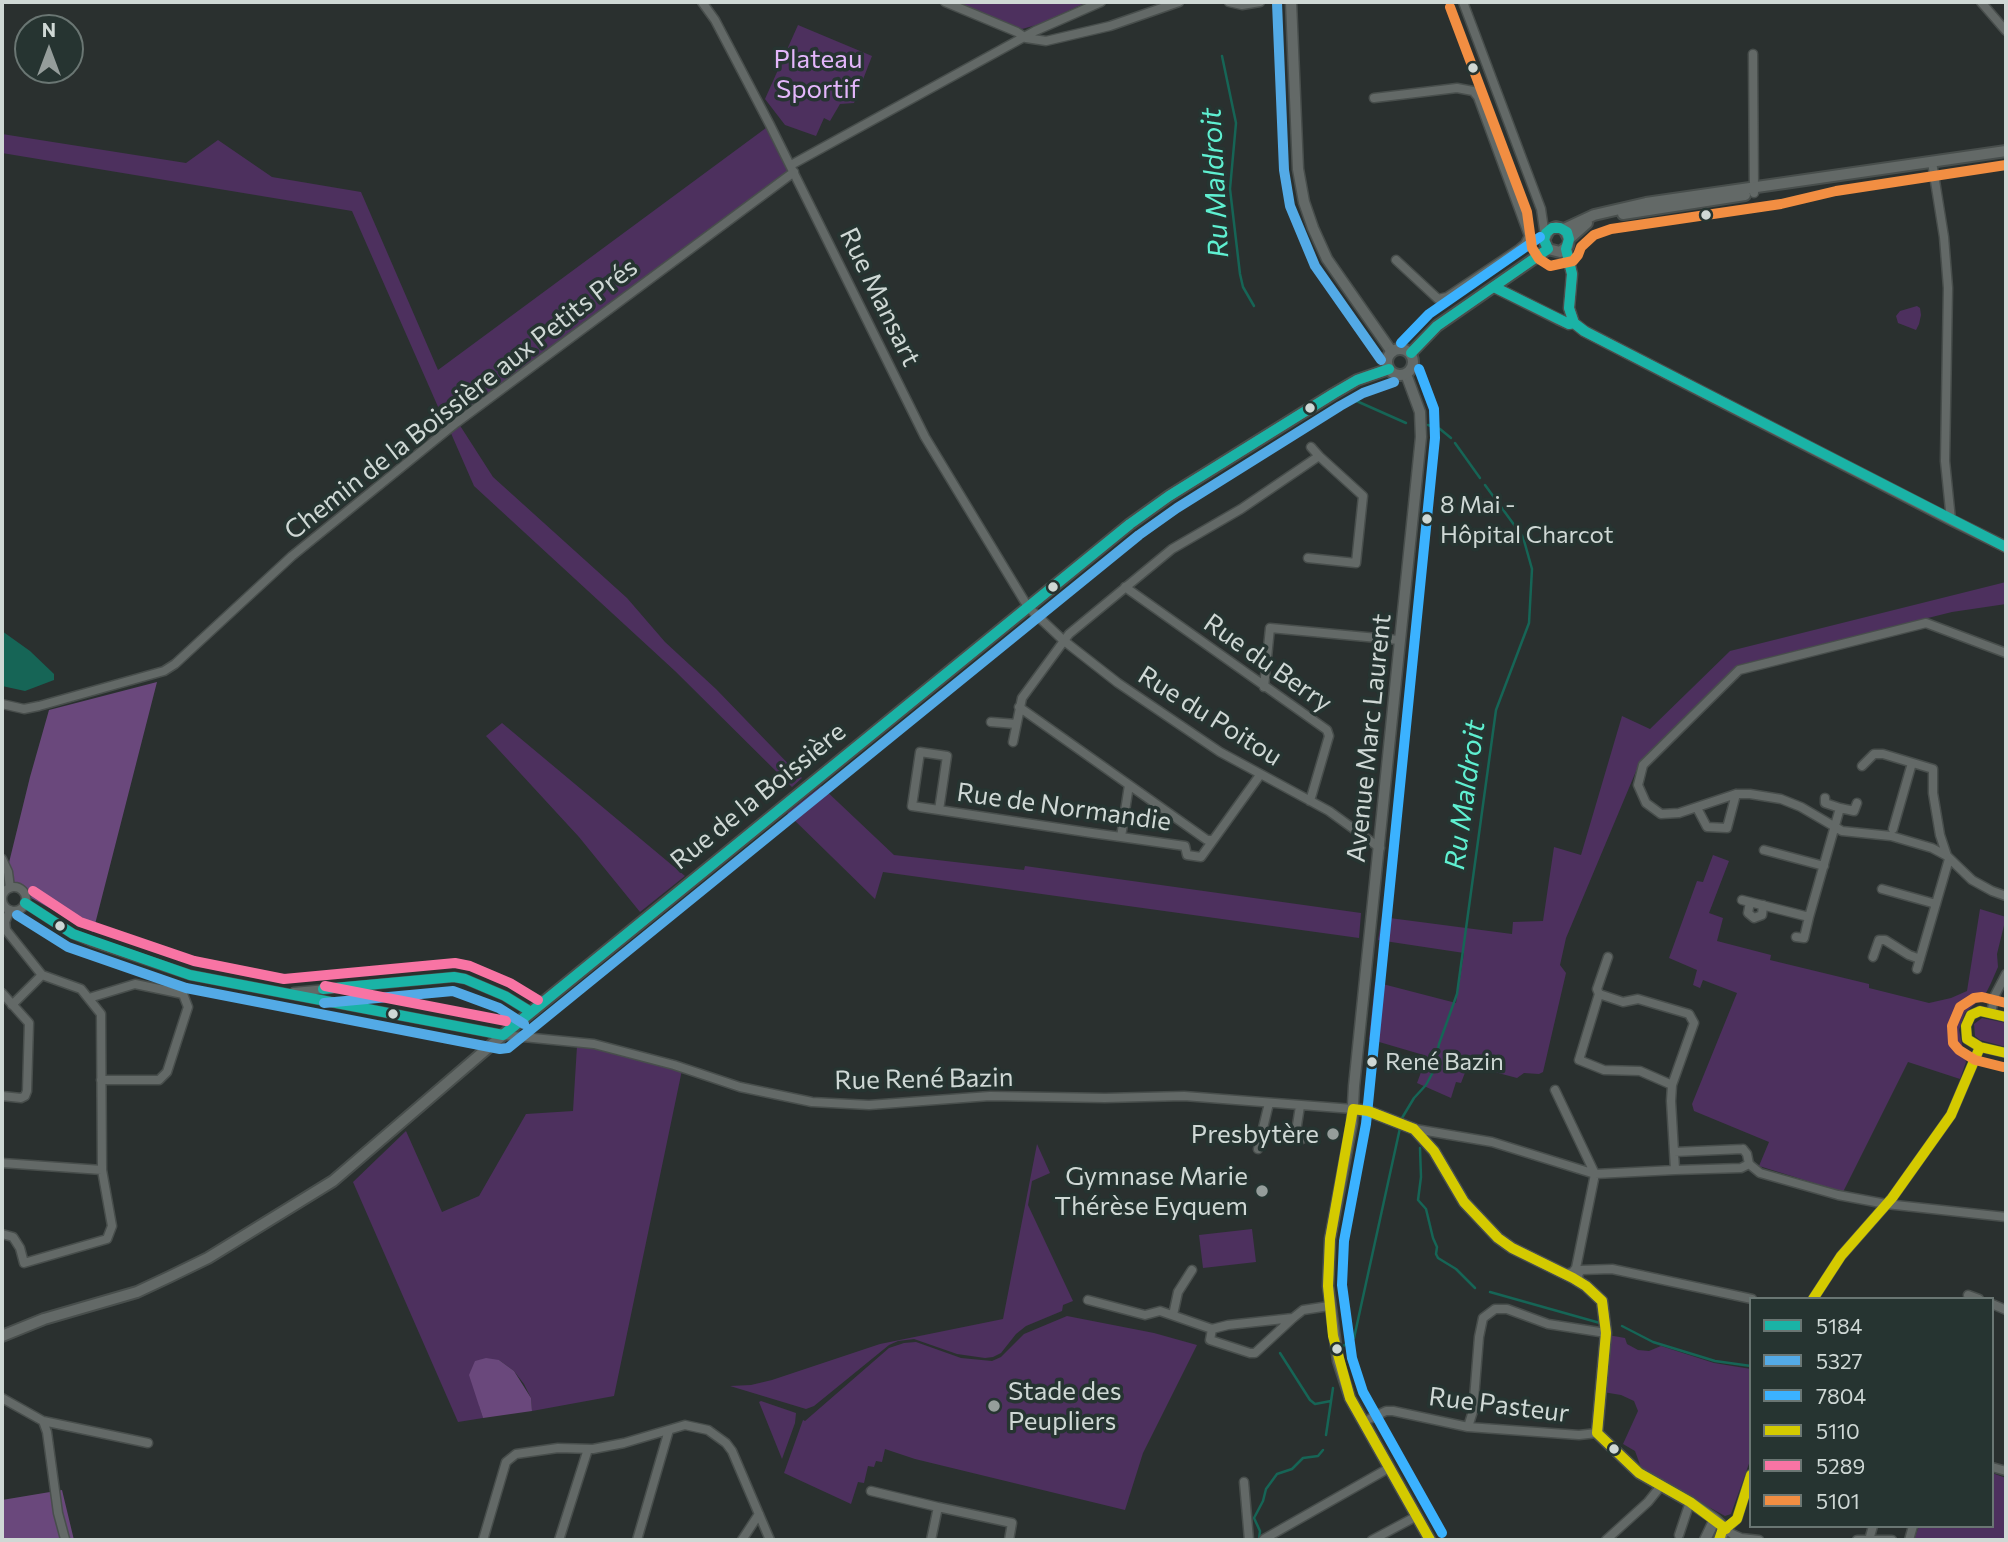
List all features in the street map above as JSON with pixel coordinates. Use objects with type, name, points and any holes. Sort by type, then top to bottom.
[{"type":"main road","points":[[1410,353],[1437,326],[1607,211],[2006,151]]},
{"type":"main road","points":[[1545,236],[1561,243]]},
{"type":"main road","points":[[1399,348],[1410,353],[1414,365],[1406,374],[1395,374],[1389,369],[1387,361],[1392,352],[1399,348]]},
{"type":"main road","name":"Rue de la Boissière","points":[[2,1336],[136,1292],[169,1277],[219,1251],[333,1181],[503,1035],[832,764],[1130,524],[1169,496],[1357,380],[1389,369]]},
{"type":"main road","name":"Rue de la Boissière","points":[[2,1329],[19,1321],[169,1277]]},
{"type":"street","name":"Rue Mansart","points":[[702,2],[715,20],[792,169],[925,437],[1028,607]]},
{"type":"street","points":[[945,2],[1026,38],[1046,41],[1110,26],[1179,2]]},
{"type":"street","name":"Chemin de la Boissière aux Petits Prés","points":[[2,704],[24,709],[39,706],[164,671],[175,664],[292,556],[456,423],[792,169],[1035,31],[1101,2]]},
{"type":"street","points":[[1229,2],[1242,5],[1260,2]]},
{"type":"street","points":[[1291,2],[1298,169],[1304,202],[1312,228],[1327,259],[1392,352]]},
{"type":"street","points":[[1463,2],[1541,209],[1561,243],[1572,274],[1569,308],[1574,323],[1584,331],[2006,547]]},
{"type":"street","points":[[1981,2],[2006,31]]},
{"type":"street","points":[[1753,54],[1754,190]]},
{"type":"street","points":[[1374,97],[1457,88],[1473,91],[1478,97],[1529,236],[1525,244],[1447,297],[1438,299],[1396,260]]},
{"type":"street","points":[[1499,156],[1517,149]]},
{"type":"street","points":[[1932,162],[1944,237],[1948,288],[1945,461],[1951,520]]},
{"type":"street","points":[[1541,209],[1545,236]]},
{"type":"street","points":[[1494,287],[1569,324],[1574,323]]},
{"type":"street","name":"Avenue Marc Laurent","points":[[1406,374],[1420,412],[1421,437],[1352,1123],[1330,1239],[1328,1278],[1329,1306],[1343,1378],[1350,1398],[1430,1540]]},
{"type":"street","points":[[1308,558],[1356,563],[1363,496],[1311,447]]},
{"type":"street","points":[[1013,742],[1022,698],[1063,640],[1172,549],[1241,509],[1319,456]]},
{"type":"street","name":"Rue du Berry","points":[[1125,587],[1327,730],[1329,736],[1310,801]]},
{"type":"street","name":"Rue du Poitou","points":[[1028,607],[1063,640],[1152,706],[1220,752],[1347,823],[1380,848]]},
{"type":"street","points":[[2006,653],[1926,623],[1739,670],[1643,765],[1638,785],[1646,803],[1661,814],[1679,813],[1737,794],[1781,799],[1801,807],[1842,831],[1891,836],[1932,848],[1948,858],[1972,880],[2006,896]]},
{"type":"street","points":[[1264,687],[1270,628],[1399,640]]},
{"type":"street","points":[[1019,707],[1195,832],[1207,840],[1213,840]]},
{"type":"street","points":[[991,722],[1016,724]]},
{"type":"street","name":"Rue de Normandie","points":[[939,810],[947,756],[920,752],[912,806],[1121,837],[1185,846],[1188,855],[1201,857],[1260,775]]},
{"type":"street","points":[[1861,766],[1874,754],[1884,754],[1933,769],[1933,793],[1940,835],[1948,858],[1917,969]]},
{"type":"street","points":[[1893,829],[1912,763]]},
{"type":"street","points":[[1121,837],[1129,785]]},
{"type":"street","points":[[1698,808],[1707,827],[1727,828],[1737,794]]},
{"type":"street","points":[[1825,798],[1825,803],[1854,811],[1857,803]]},
{"type":"street","points":[[1796,937],[1804,938],[1840,808]]},
{"type":"street","points":[[1185,846],[1195,832]]},
{"type":"street","points":[[1932,848],[1940,835]]},
{"type":"street","points":[[1764,850],[1824,866]]},
{"type":"street","points":[[2,859],[9,872],[10,888]]},
{"type":"street","points":[[10,888],[23,891],[25,895],[25,904],[17,911],[4,906],[2,895],[10,888]]},
{"type":"street","points":[[1882,889],[1936,904]]},
{"type":"street","points":[[1763,905],[1762,915],[1754,918],[1748,913],[1746,901],[1763,905],[1809,918]]},
{"type":"street","name":"Rue René Bazin","points":[[25,904],[73,934],[166,969],[503,1035],[594,1044],[774,1095],[837,1104],[895,1104],[990,1096],[1184,1097],[1353,1109]]},
{"type":"street","points":[[2,1234],[13,1237],[20,1248],[24,1264],[107,1239],[112,1226],[102,1170],[101,1014],[81,989],[42,975],[6,930],[5,922],[10,910]]},
{"type":"street","points":[[1871,934],[1909,955],[1920,958]]},
{"type":"street","points":[[1873,957],[1879,940]]},
{"type":"street","points":[[1608,957],[1579,1060],[1604,1070],[1640,1071],[1672,1085]]},
{"type":"street","points":[[1991,1013],[1995,995],[2006,974]]},
{"type":"street","points":[[12,1005],[42,975]]},
{"type":"street","points":[[283,993],[454,978],[465,979],[487,988],[531,1012]]},
{"type":"street","points":[[89,998],[135,984],[183,994],[188,1007],[167,1072],[159,1080],[101,1080]]},
{"type":"street","points":[[319,1000],[317,995],[320,989]]},
{"type":"street","points":[[2,993],[29,1023],[27,1091],[21,1098],[2,1096]]},
{"type":"street","points":[[1599,994],[1623,1002],[1638,999],[1689,1014],[1694,1023],[1672,1085],[1675,1170]]},
{"type":"street","points":[[2006,1017],[1980,1011],[1971,1015],[1966,1026],[1967,1040],[1980,1047],[2006,1053]]},
{"type":"street","points":[[1814,1297],[1841,1256],[1886,1204],[1951,1115],[1980,1047]]},
{"type":"street","points":[[1555,1090],[1595,1174],[1579,1255],[1573,1272],[1566,1273]]},
{"type":"street","points":[[1258,1149],[1269,1103]]},
{"type":"street","points":[[1284,1136],[1299,1139],[1300,1106]]},
{"type":"street","points":[[1353,1109],[1368,1111],[1415,1129],[1492,1142],[1595,1174],[1721,1170],[1741,1168],[1749,1164]]},
{"type":"street","points":[[1415,1129],[1434,1151],[1464,1202],[1498,1238],[1512,1248],[1566,1273],[1602,1301],[1606,1333],[1597,1433]]},
{"type":"street","points":[[1674,1152],[1743,1149],[1749,1164],[1760,1173],[1838,1195],[1886,1204],[2006,1217]]},
{"type":"street","points":[[2,1163],[102,1170]]},
{"type":"street","points":[[1579,1255],[1583,1263],[1594,1269]]},
{"type":"street","points":[[1173,1315],[1178,1292],[1192,1270]]},
{"type":"street","points":[[1579,1281],[1581,1270],[1630,1271],[1749,1298]]},
{"type":"street","points":[[1968,1294],[1975,1297]]},
{"type":"street","points":[[1088,1300],[1145,1315],[1160,1311],[1212,1329],[1293,1318]]},
{"type":"street","points":[[1212,1329],[1210,1340],[1255,1353],[1303,1310],[1329,1306]]},
{"type":"street","points":[[1468,1427],[1473,1411],[1483,1318],[1495,1309],[1507,1309],[1548,1324],[1606,1333]]},
{"type":"street","points":[[2,1398],[43,1421],[148,1443]]},
{"type":"street","name":"Rue Pasteur","points":[[1363,1422],[1393,1411],[1468,1427],[1579,1436],[1597,1433],[1639,1473],[1690,1502],[1726,1529]]},
{"type":"street","points":[[43,1421],[47,1432],[58,1513],[65,1539]]},
{"type":"street","points":[[483,1540],[506,1462],[510,1457],[558,1448],[587,1449],[624,1443],[685,1425],[699,1427],[718,1435],[732,1451],[771,1540]]},
{"type":"street","points":[[637,1540],[668,1430]]},
{"type":"street","points":[[559,1540],[587,1449]]},
{"type":"street","points":[[1264,1539],[1389,1468]]},
{"type":"street","points":[[1719,1540],[1737,1519],[1749,1480]]},
{"type":"street","points":[[1244,1482],[1249,1540]]},
{"type":"street","points":[[1606,1540],[1648,1502],[1660,1487]]},
{"type":"street","points":[[871,1491],[1012,1523],[1009,1540]]},
{"type":"street","points":[[1679,1535],[1690,1502]]},
{"type":"street","points":[[931,1540],[938,1507]]},
{"type":"street","points":[[742,1540],[759,1514]]},
{"type":"street","points":[[1372,1540],[1416,1516]]},
{"type":"street","points":[[1705,1540],[1715,1519]]},
{"type":"street","points":[[1726,1529],[1741,1538],[1759,1540]]},
{"type":"street","points":[[1857,1540],[1892,1540]]},
{"type":"green space","points":[[956,2],[1087,2],[1040,24],[1022,29]]},
{"type":"green space","name":"Plateau Sportif","points":[[798,25],[872,56],[854,103],[840,104],[830,121],[824,118],[816,136],[785,125],[765,99]]},
{"type":"green space","points":[[770,125],[794,172],[446,425],[352,211],[2,153],[2,134],[186,163],[218,140],[272,177],[361,192],[438,370]]},
{"type":"green space","points":[[1917,306],[1921,315],[1916,330],[1898,323],[1896,316],[1900,311]]},
{"type":"green space","points":[[459,424],[493,477],[627,598],[665,642],[716,689],[802,778],[792,787],[675,671],[474,486],[450,431]]},
{"type":"green space","points":[[2006,582],[2006,604],[1952,612],[1739,665],[1646,755],[1639,764],[1566,938],[1560,965],[1566,973],[1543,1072],[1524,1073],[1517,1078],[1468,1065],[1461,1083],[1456,1082],[1451,1098],[1417,1083],[1427,1056],[1369,1039],[1375,982],[1456,1003],[1464,953],[1378,940],[1382,917],[1512,934],[1513,922],[1543,921],[1554,847],[1581,855],[1622,716],[1650,729],[1730,651]]},
{"type":"green space","points":[[502,723],[685,876],[640,912],[579,837],[486,736]]},
{"type":"green space","points":[[821,786],[894,855],[1024,870],[1025,866],[1361,913],[1359,938],[883,872],[875,899],[787,813]]},
{"type":"green space","points":[[1713,855],[1729,861],[1709,913],[1723,918],[1717,941],[1771,955],[1770,960],[1869,984],[1869,988],[1929,1003],[1967,991],[1980,909],[2006,917],[1997,954],[1998,967],[1985,995],[1965,1013],[1959,1030],[1966,1062],[1960,1079],[1908,1062],[1843,1192],[1759,1166],[1769,1142],[1694,1111],[1692,1104],[1737,993],[1703,980],[1700,988],[1693,985],[1697,970],[1669,958],[1697,881],[1703,882]]},
{"type":"green space","points":[[1982,1018],[2006,1023],[2006,1047],[1975,1036],[1974,1024]]},
{"type":"green space","points":[[577,1046],[593,1047],[682,1070],[614,1396],[532,1411],[531,1398],[524,1384],[514,1371],[499,1360],[479,1405],[483,1418],[458,1422],[353,1182],[406,1131],[442,1212],[479,1196],[526,1114],[573,1111]]},
{"type":"green space","points":[[1037,1144],[1050,1173],[1032,1181],[1028,1205],[1073,1301],[1063,1305],[1062,1311],[1026,1326],[1001,1353],[993,1357],[957,1354],[914,1339],[898,1341],[889,1345],[814,1406],[806,1409],[730,1386],[772,1380],[880,1344],[1003,1319]]},
{"type":"green space","points":[[1252,1229],[1256,1262],[1203,1268],[1199,1235]]},
{"type":"green space","name":"Stade des Peupliers","points":[[1067,1316],[1154,1333],[1197,1345],[1143,1453],[1125,1510],[915,1459],[885,1449],[882,1462],[876,1461],[874,1467],[868,1466],[864,1483],[858,1482],[851,1504],[784,1473],[803,1420],[889,1348],[916,1342],[961,1358],[992,1361],[1001,1357],[1024,1334]]},
{"type":"green space","points":[[1608,1335],[1625,1338],[1627,1344],[1638,1350],[1649,1351],[1661,1346],[1714,1363],[1749,1369],[1749,1464],[1731,1514],[1725,1516],[1642,1470],[1635,1451],[1623,1444],[1638,1411],[1634,1401],[1621,1395],[1603,1392]]},
{"type":"green space","points":[[759,1402],[796,1413],[782,1459]]},
{"type":"green space","points":[[1994,1474],[2006,1478],[2006,1540],[1914,1540],[1918,1528],[1994,1528]]},
{"type":"shaded area","points":[[2,631],[30,651],[54,674],[54,680],[25,691],[2,686]]},
{"type":"shaded area","points":[[157,682],[93,932],[4,883],[30,777],[49,710]]},
{"type":"shaded area","points":[[486,1358],[499,1360],[514,1371],[531,1398],[532,1411],[483,1418],[469,1375],[475,1361]]},
{"type":"shaded area","points":[[62,1490],[74,1540],[2,1540],[2,1500]]},
{"type":"waterway","name":"Ru Maldroit","points":[[1222,56],[1236,123],[1230,189],[1240,274],[1243,287],[1254,306]]},
{"type":"waterway","name":"Ru Maldroit","points":[[1352,399],[1406,423]]},
{"type":"waterway","name":"Ru Maldroit","points":[[1428,425],[1440,429],[1451,438]]},
{"type":"waterway","name":"Ru Maldroit","points":[[1455,443],[1480,478]]},
{"type":"waterway","name":"Ru Maldroit","points":[[1402,1118],[1433,1072],[1439,1044],[1457,994],[1496,710],[1529,623],[1532,569],[1523,537],[1485,485]]},
{"type":"waterway","points":[[1342,1347],[1354,1338],[1400,1128]]},
{"type":"waterway","name":"Ru Maldroit","points":[[1420,1148],[1421,1177],[1418,1200],[1426,1209],[1437,1247],[1436,1254],[1475,1288]]},
{"type":"waterway","name":"Ru Maldroit","points":[[1490,1292],[1600,1323]]},
{"type":"waterway","name":"Ru Maldroit","points":[[1622,1326],[1653,1342],[1715,1361],[1749,1366]]},
{"type":"waterway","points":[[1280,1353],[1310,1400],[1315,1404],[1331,1401]]},
{"type":"waterway","points":[[1326,1435],[1333,1388]]},
{"type":"waterway","points":[[1259,1540],[1260,1531],[1254,1518],[1266,1489],[1277,1474],[1292,1469],[1303,1458],[1318,1456],[1323,1450]]},
{"type":"transit line","name":"5327","points":[[1277,3],[1284,170],[1290,206],[1315,266],[1381,360]]},
{"type":"transit line","name":"5101","points":[[1450,7],[1527,212],[1532,248],[1539,259],[1550,266],[1573,261],[1581,247],[1594,235],[1611,229],[1781,204],[1836,191],[2006,165]]},
{"type":"transit line","name":"5184","points":[[1411,353],[1437,326],[1548,249],[1544,240],[1546,233],[1552,228],[1560,228],[1567,232],[1569,239],[1566,249],[1572,274],[1569,308],[1574,323],[1584,331],[2006,547]]},
{"type":"transit line","name":"7804","points":[[1401,343],[1429,314],[1540,237]]},
{"type":"transit line","name":"5184","points":[[1494,287],[1569,324],[1574,323],[1586,332]]},
{"type":"transit line","name":"5184","points":[[25,903],[73,934],[190,975],[503,1035],[1130,524],[1169,496],[1333,394],[1357,380],[1389,369]]},
{"type":"transit line","name":"7804","points":[[1419,369],[1434,409],[1435,438],[1366,1124],[1344,1241],[1342,1285],[1352,1358],[1363,1392],[1442,1533]]},
{"type":"transit line","name":"5327","points":[[17,915],[68,947],[186,988],[500,1049],[508,1048],[1139,535],[1177,508],[1340,406],[1363,393],[1394,382]]},
{"type":"transit line","name":"5289","points":[[33,891],[80,922],[194,961],[284,979],[455,963],[470,966],[510,983],[538,1000]]},
{"type":"transit line","name":"5184","points":[[323,989],[454,977],[505,996],[531,1012]]},
{"type":"transit line","name":"5289","points":[[325,986],[506,1021]]},
{"type":"transit line","name":"5327","points":[[324,1003],[453,991],[499,1008],[524,1024]]},
{"type":"transit line","name":"5101","points":[[2003,1067],[1975,1060],[1959,1050],[1953,1043],[1952,1026],[1960,1007],[1974,998],[1982,997],[2006,1003]]},
{"type":"transit line","name":"5110","points":[[2006,1017],[1980,1011],[1971,1015],[1966,1026],[1967,1039],[1980,1047],[2006,1053]]},
{"type":"transit line","name":"5110","points":[[1814,1297],[1841,1256],[1892,1198],[1951,1115],[1980,1047]]},
{"type":"transit line","name":"5110","points":[[1430,1540],[1350,1398],[1333,1336],[1328,1286],[1330,1239],[1353,1109],[1368,1111],[1414,1129],[1434,1151],[1464,1202],[1498,1238],[1512,1248],[1573,1278],[1602,1301],[1606,1333],[1597,1433],[1639,1473],[1690,1502],[1726,1529]]},
{"type":"transit line","name":"5110","points":[[1719,1540],[1722,1531],[1737,1519],[1749,1481]]},
{"type":"place","name":"8 Mai - Hôpital Charcot","points":[[1427,519]]},
{"type":"place","name":"René Bazin","points":[[1372,1062]]},
{"type":"place","name":"Presbytère","points":[[1333,1134]]},
{"type":"place","name":"Gymnase Marie Thérèse Eyquem","points":[[1262,1191]]},
{"type":"place","name":"Stade des Peupliers","points":[[994,1406]]}]
